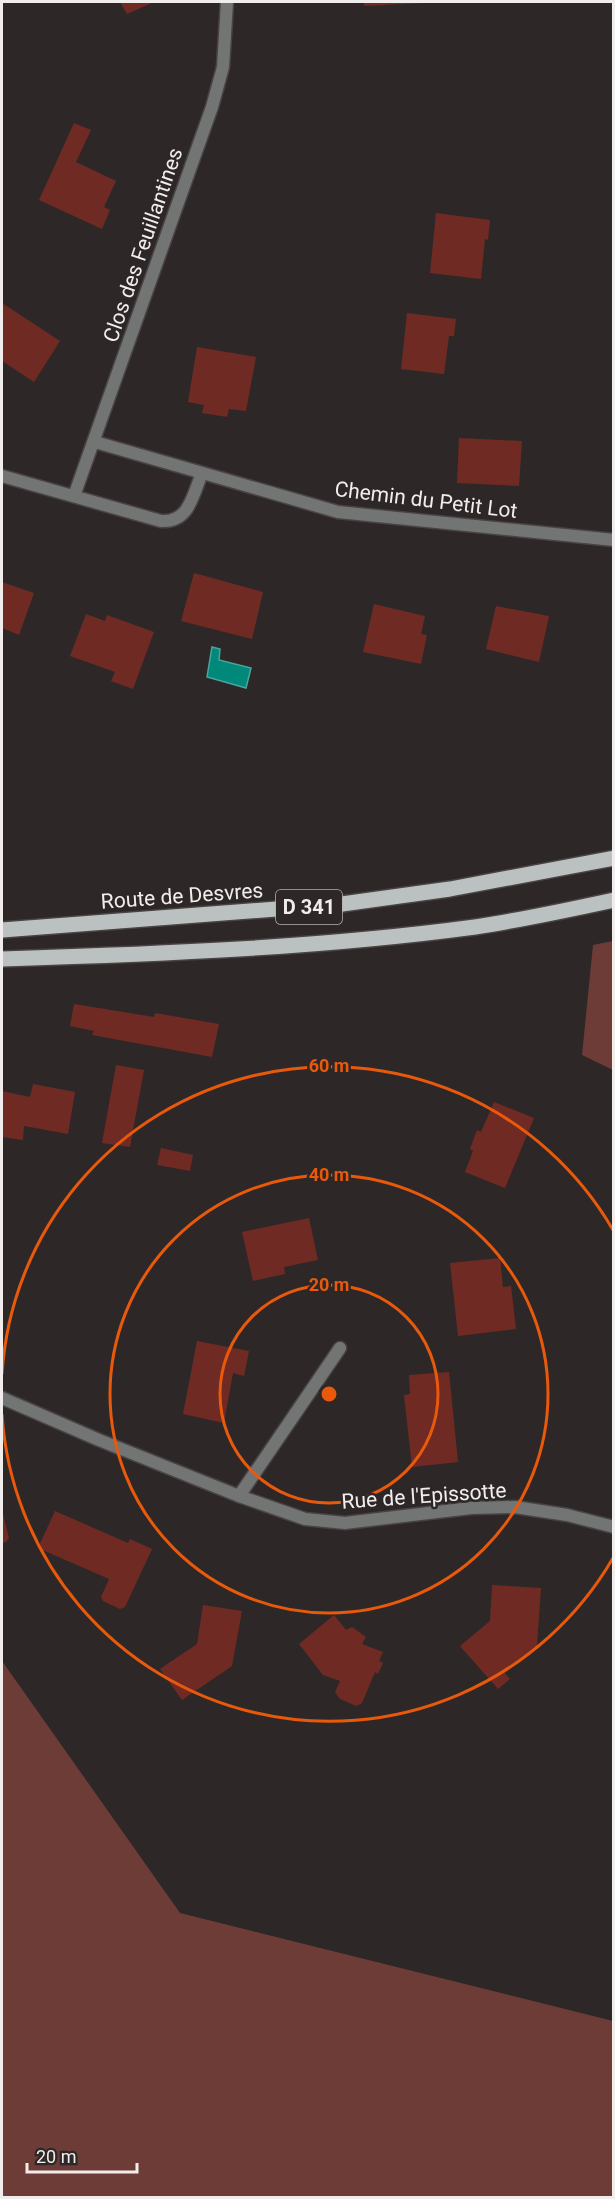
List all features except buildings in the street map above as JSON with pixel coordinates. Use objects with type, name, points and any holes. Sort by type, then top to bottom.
[{"type":"main road","name":"Route de Desvres","points":[[2,930],[342,904],[450,889],[614,858]]},
{"type":"main road","name":"D 341","points":[[2,959],[222,951],[374,938],[476,926],[614,900]]},
{"type":"street","name":"Clos des Feuillantines","points":[[74,496],[212,107],[223,67],[227,2]]},
{"type":"street","name":"Chemin du Petit Lot","points":[[95,442],[322,508],[352,514],[614,540]]},
{"type":"street","points":[[2,476],[161,521],[172,522],[186,512],[202,473]]},
{"type":"street","points":[[239,1496],[340,1348]]},
{"type":"street","name":"Rue de l'Epissotte","points":[[2,1398],[75,1431],[287,1514],[325,1522],[345,1523],[493,1507],[540,1510],[614,1527]]},
{"type":"shaded area","points":[[614,941],[613,1070],[582,1055],[593,945]]},
{"type":"shaded area","points":[[2,1661],[180,1913],[613,2021],[613,2197],[2,2197]]},
{"type":"water","points":[[212,647],[220,649],[219,660],[251,668],[246,688],[207,677]]}]
